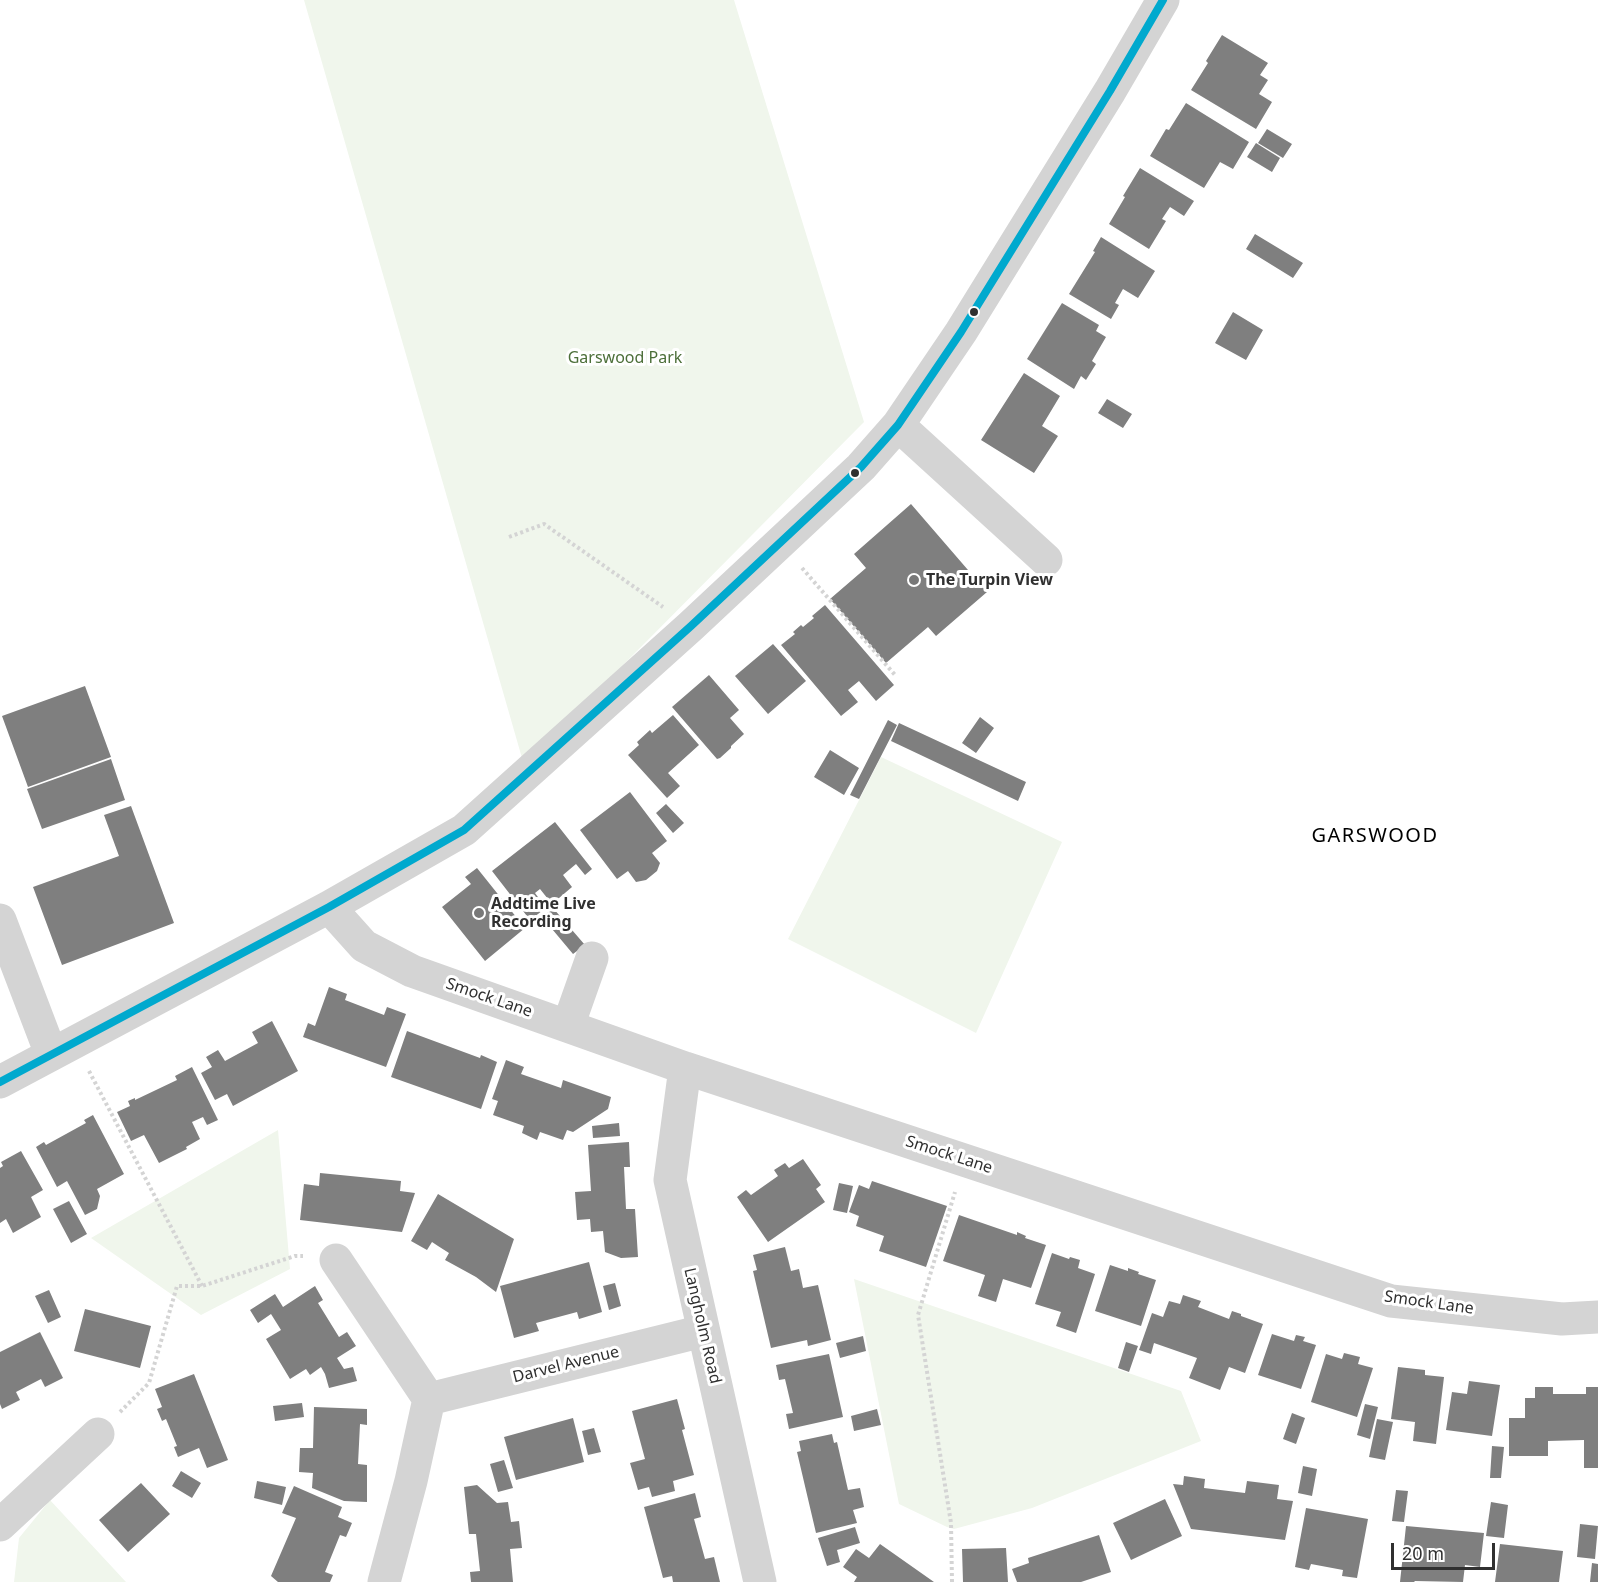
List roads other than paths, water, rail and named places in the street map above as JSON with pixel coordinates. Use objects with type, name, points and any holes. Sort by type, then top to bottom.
[{"type":"street","points":[[0,1082],[329,907],[464,830],[691,626],[861,467],[897,425],[961,332],[1110,91],[1163,0]]},
{"type":"street","points":[[897,425],[1046,560]]},
{"type":"street","name":"Smock Lane","points":[[329,907],[364,946],[412,971],[685,1068],[1391,1300],[1562,1319],[1598,1317]]},
{"type":"street","points":[[0,920],[62,1048]]},
{"type":"street","points":[[568,1026],[592,958]]},
{"type":"street","name":"Langholm Road","points":[[685,1068],[670,1180],[760,1582]]},
{"type":"street","points":[[371,1265],[326,1258],[429,1399],[411,1480],[384,1582]]},
{"type":"street","name":"Darvel Avenue","points":[[429,1399],[703,1332]]},
{"type":"street","points":[[0,1525],[98,1434]]},
{"type":"place","name":"The Turpin View","points":[[914,580]]},
{"type":"place","name":"Addtime Live Recording","points":[[479,913]]},
{"type":"district","name":"GARSWOOD","points":[[1375,836]]},
{"type":"park label","name":"Garswood Park","points":[[625,358]]}]
